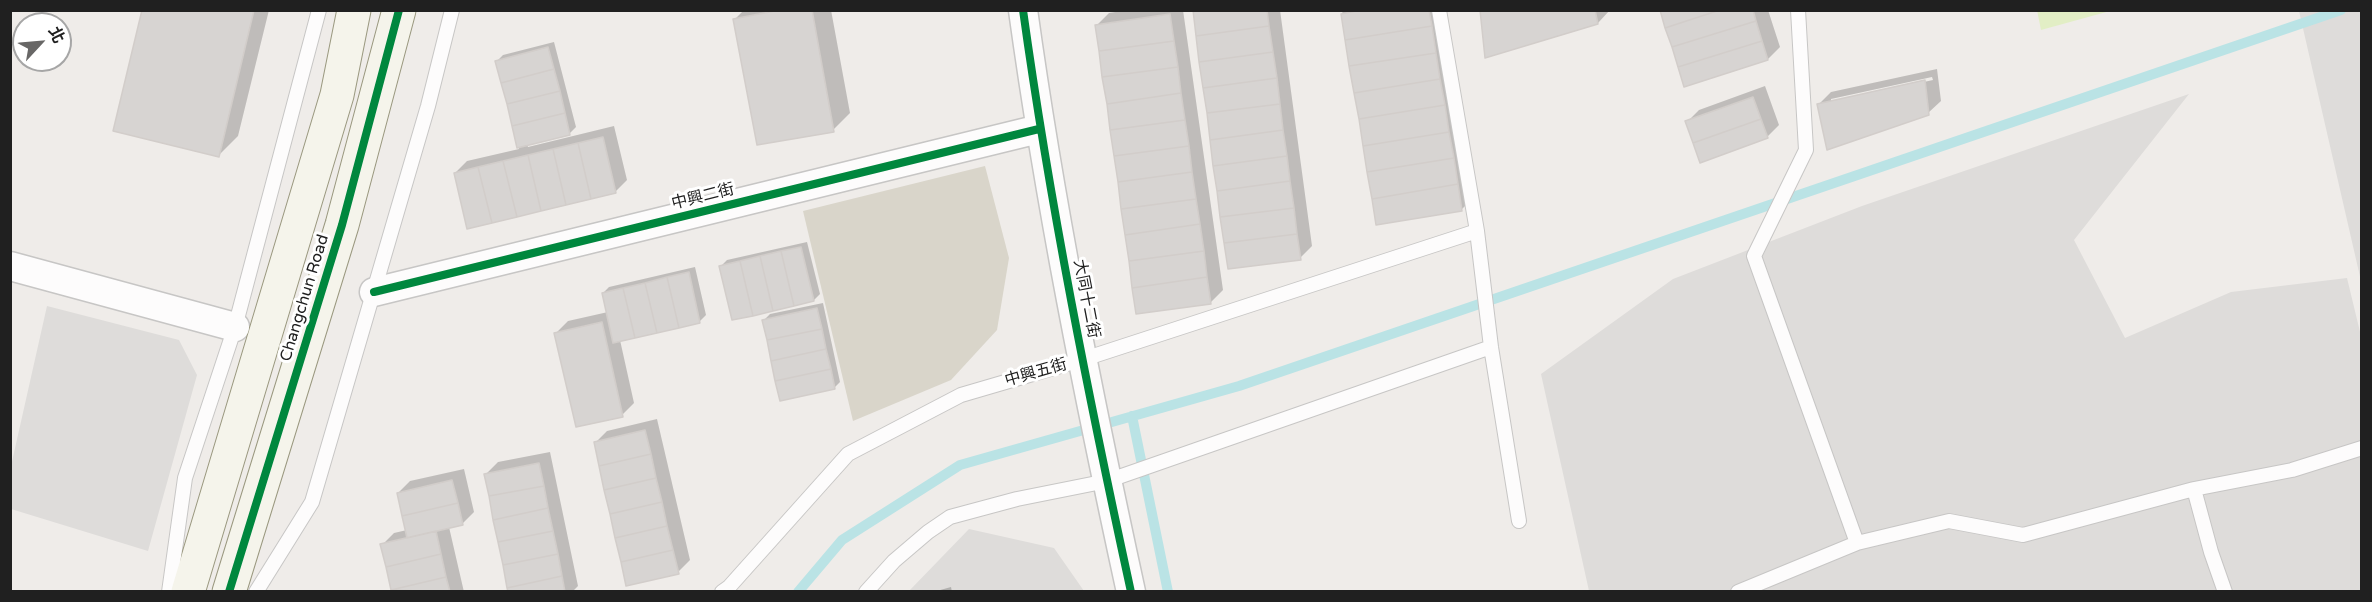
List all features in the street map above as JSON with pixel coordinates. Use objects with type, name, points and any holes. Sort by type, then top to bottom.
[{"type":"street","name":"Changchun Road","points":[[188,591],[337,95],[354,10]]},
{"type":"street","name":"Changchun Road","points":[[229,591],[342,225],[399,10]]},
{"type":"street","name":"大同十二街","points":[[1023,10],[1039,129],[1131,591]]},
{"type":"street","name":"中興二街","points":[[374,292],[1039,129]]},
{"type":"street","points":[[10,266],[235,327]]},
{"type":"lane","points":[[169,591],[185,478],[235,327],[319,10]]},
{"type":"lane","points":[[256,591],[312,502],[428,106],[452,10]]},
{"type":"lane","points":[[1439,10],[1477,231],[1491,347],[1519,521]]},
{"type":"lane","points":[[1798,10],[1806,150],[1754,256],[1857,543]]},
{"type":"lane","name":"中興五街","points":[[722,591],[729,587],[848,454],[961,395],[1084,361],[1477,231]]},
{"type":"lane","points":[[866,591],[894,561],[928,531],[950,517],[1107,479],[1491,347]]},
{"type":"lane","points":[[1738,591],[1857,543],[1949,520],[2023,535],[2194,489],[2292,470],[2361,448]]},
{"type":"lane","points":[[2194,489],[2211,552],[2225,591]]},
{"type":"shaded area","points":[[2299,11],[2361,11],[2361,281]]},
{"type":"shaded area","points":[[2189,94],[2074,240],[2125,338],[2231,292],[2347,278],[2361,336],[2361,591],[1589,591],[1541,374],[1673,279],[1862,206]]},
{"type":"shaded area","points":[[985,166],[1009,258],[997,330],[951,380],[853,421],[803,211]]},
{"type":"shaded area","points":[[47,306],[179,340],[197,375],[148,551],[11,509],[11,466]]},
{"type":"shaded area","points":[[969,529],[1054,548],[1084,591],[909,591]]},
{"type":"green space","points":[[2037,10],[2110,10],[2110,11],[2041,30]]},
{"type":"building","points":[[142,10],[254,10],[219,157],[113,131]]},
{"type":"building","points":[[780,10],[812,10],[834,132],[757,145],[733,19]]},
{"type":"building","points":[[1193,10],[1267,10],[1269,26],[1196,36]]},
{"type":"building","points":[[1361,10],[1429,10],[1432,26],[1345,40],[1341,14]]},
{"type":"building","points":[[1480,10],[1595,10],[1598,24],[1485,58]]},
{"type":"building","points":[[1660,10],[1720,10],[1665,28]]},
{"type":"building","points":[[1720,10],[1753,10],[1756,21],[1672,47],[1665,28]]},
{"type":"building","points":[[1170,14],[1174,41],[1099,51],[1095,25]]},
{"type":"building","points":[[1756,21],[1762,41],[1678,67],[1672,47]]},
{"type":"building","points":[[1269,26],[1273,52],[1199,62],[1196,36]]},
{"type":"building","points":[[1432,26],[1436,53],[1349,66],[1345,40]]},
{"type":"building","points":[[1174,41],[1178,67],[1102,77],[1099,51]]},
{"type":"building","points":[[1762,41],[1768,60],[1684,87],[1678,67]]},
{"type":"building","points":[[548,47],[554,69],[501,83],[495,61]]},
{"type":"building","points":[[1273,52],[1277,78],[1203,88],[1199,62]]},
{"type":"building","points":[[1436,53],[1440,79],[1354,93],[1349,66]]},
{"type":"building","points":[[1178,67],[1181,93],[1107,104],[1102,77]]},
{"type":"building","points":[[554,69],[560,91],[507,104],[501,83]]},
{"type":"building","points":[[1277,78],[1280,104],[1207,113],[1203,88]]},
{"type":"building","points":[[1440,79],[1445,105],[1359,119],[1354,93]]},
{"type":"building","points":[[1925,80],[1929,115],[1827,150],[1817,104]]},
{"type":"building","points":[[560,91],[565,113],[512,126],[507,104]]},
{"type":"building","points":[[1181,93],[1185,120],[1110,130],[1107,104]]},
{"type":"building","points":[[1753,97],[1761,119],[1693,143],[1685,121]]},
{"type":"building","points":[[1280,104],[1283,130],[1210,140],[1207,113]]},
{"type":"building","points":[[1445,105],[1449,132],[1363,146],[1359,119]]},
{"type":"building","points":[[565,113],[570,135],[517,148],[512,126]]},
{"type":"building","points":[[1761,119],[1768,138],[1700,163],[1693,143]]},
{"type":"building","points":[[1185,120],[1189,146],[1114,156],[1110,130]]},
{"type":"building","points":[[1283,130],[1287,156],[1213,166],[1210,140]]},
{"type":"building","points":[[1449,132],[1454,158],[1367,172],[1363,146]]},
{"type":"building","points":[[603,137],[616,193],[591,199],[578,143]]},
{"type":"building","points":[[578,143],[591,199],[566,205],[553,149]]},
{"type":"building","points":[[1189,146],[1192,172],[1118,182],[1114,156]]},
{"type":"building","points":[[553,149],[566,205],[541,211],[528,155]]},
{"type":"building","points":[[528,155],[541,211],[517,217],[503,161]]},
{"type":"building","points":[[1287,156],[1290,181],[1217,191],[1213,166]]},
{"type":"building","points":[[1454,158],[1458,184],[1372,199],[1367,172]]},
{"type":"building","points":[[503,161],[517,217],[492,223],[478,167]]},
{"type":"building","points":[[478,167],[492,223],[467,229],[454,173]]},
{"type":"building","points":[[1192,172],[1196,199],[1121,209],[1118,182]]},
{"type":"building","points":[[1290,181],[1294,208],[1220,217],[1217,191]]},
{"type":"building","points":[[1458,184],[1462,211],[1376,225],[1372,199]]},
{"type":"building","points":[[1196,199],[1200,224],[1125,235],[1121,209]]},
{"type":"building","points":[[1294,208],[1297,234],[1224,243],[1220,217]]},
{"type":"building","points":[[1200,224],[1204,251],[1129,261],[1125,235]]},
{"type":"building","points":[[1297,234],[1301,260],[1228,269],[1224,243]]},
{"type":"building","points":[[801,247],[814,301],[794,306],[781,251]]},
{"type":"building","points":[[781,251],[794,306],[773,311],[760,256]]},
{"type":"building","points":[[1204,251],[1207,277],[1132,288],[1129,261]]},
{"type":"building","points":[[760,256],[773,311],[753,316],[740,261]]},
{"type":"building","points":[[740,261],[753,316],[732,320],[719,266]]},
{"type":"building","points":[[689,272],[700,323],[679,328],[667,277]]},
{"type":"building","points":[[667,277],[679,328],[657,333],[645,283]]},
{"type":"building","points":[[1207,277],[1211,304],[1136,314],[1132,288]]},
{"type":"building","points":[[645,283],[657,333],[635,338],[623,288]]},
{"type":"building","points":[[623,288],[635,338],[613,343],[602,293]]},
{"type":"building","points":[[817,308],[822,329],[767,340],[762,320]]},
{"type":"building","points":[[602,322],[623,417],[576,427],[554,333]]},
{"type":"building","points":[[822,329],[826,349],[771,361],[767,340]]},
{"type":"building","points":[[826,349],[831,369],[775,381],[771,361]]},
{"type":"building","points":[[831,369],[835,389],[780,401],[775,381]]},
{"type":"building","points":[[645,430],[651,454],[599,466],[594,442]]},
{"type":"building","points":[[651,454],[656,478],[604,490],[599,466]]},
{"type":"building","points":[[539,463],[544,486],[489,496],[484,474]]},
{"type":"building","points":[[656,478],[662,502],[610,514],[604,490]]},
{"type":"building","points":[[452,480],[458,503],[402,516],[397,493]]},
{"type":"building","points":[[544,486],[548,508],[493,520],[489,496]]},
{"type":"building","points":[[662,502],[667,526],[615,538],[610,514]]},
{"type":"building","points":[[458,503],[463,525],[407,538],[402,516]]},
{"type":"building","points":[[548,508],[553,531],[498,542],[493,520]]},
{"type":"building","points":[[667,526],[673,550],[621,562],[615,538]]},
{"type":"building","points":[[436,531],[441,554],[386,567],[380,544]]},
{"type":"building","points":[[553,531],[558,554],[503,565],[498,542]]},
{"type":"building","points":[[673,550],[679,574],[626,586],[621,562]]},
{"type":"building","points":[[441,554],[446,577],[391,590],[386,567]]},
{"type":"building","points":[[558,554],[562,576],[507,588],[503,565]]},
{"type":"building","points":[[562,576],[565,592],[508,592],[507,588]]},
{"type":"building","points":[[446,577],[450,592],[391,590]]},
{"type":"waterway","points":[[798,592],[842,540],[960,465],[1239,386],[2341,10]]},
{"type":"waterway","points":[[1132,416],[1168,592]]},
{"type":"cycle path","points":[[229,592],[342,225],[399,10]]},
{"type":"cycle path","points":[[1023,10],[1045,156],[1071,302],[1131,592]]},
{"type":"cycle path","points":[[374,292],[1039,129]]}]
